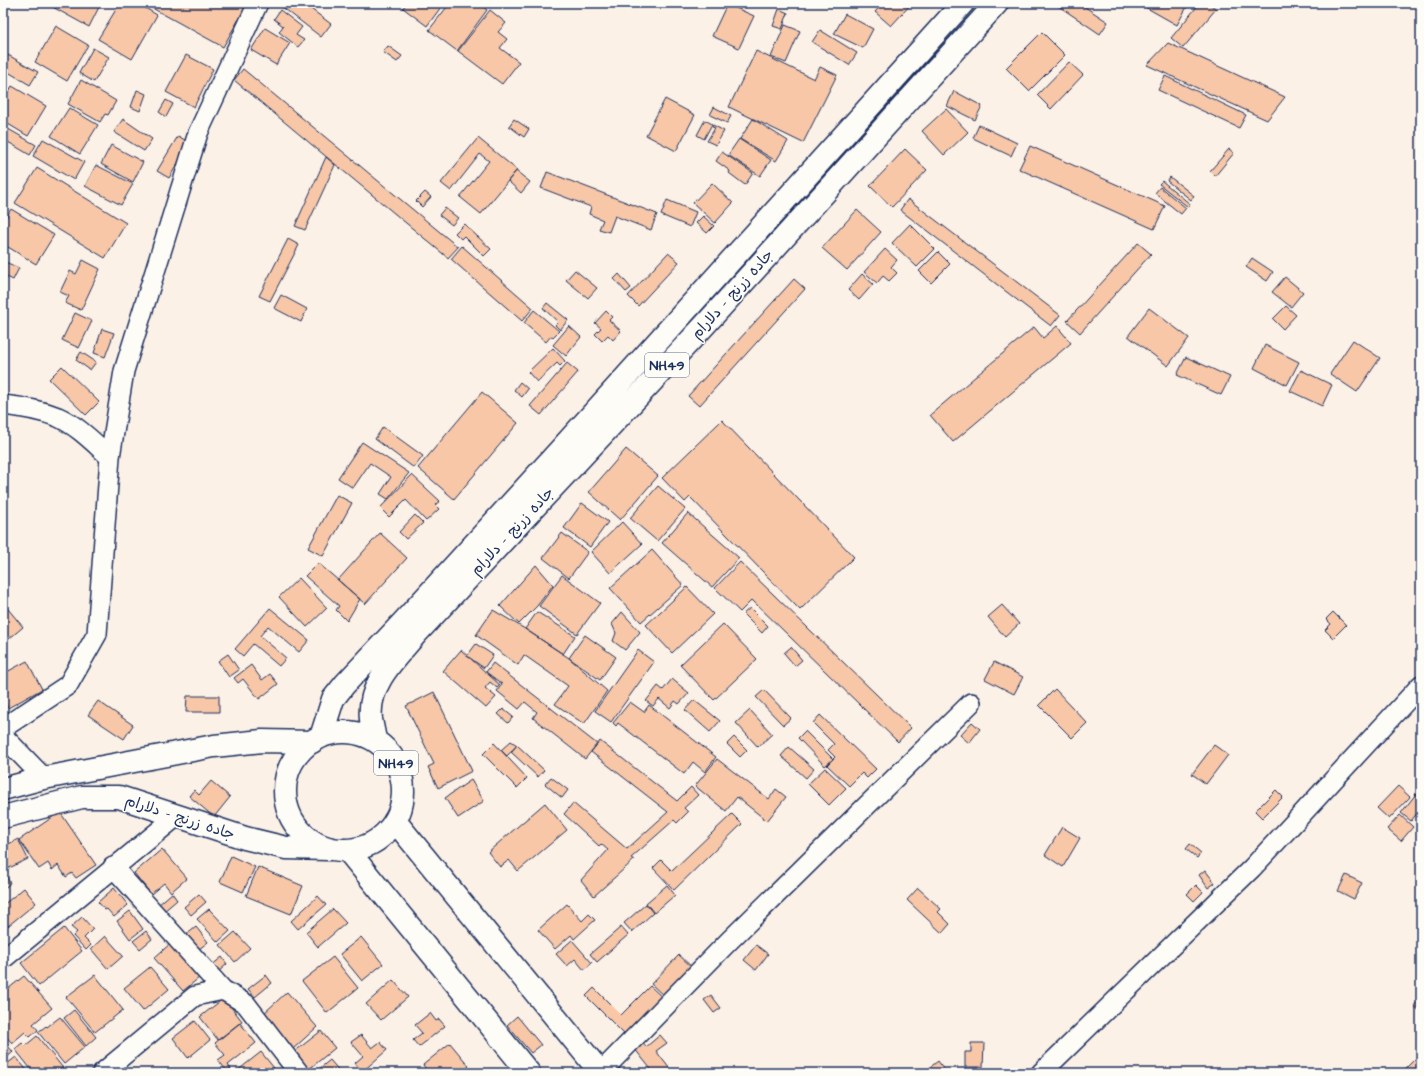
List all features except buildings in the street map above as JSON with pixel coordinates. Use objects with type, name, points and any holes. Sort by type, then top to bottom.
[{"type":"main road","name":"جاده زرنج - دلارام","points":[[316,739],[333,699],[345,684],[544,468],[963,3]]},
{"type":"main road","name":"جاده زرنج - دلارام","points":[[375,740],[371,718],[373,695],[382,674],[411,640],[702,328],[997,3]]},
{"type":"main road","name":"NH49","points":[[3,789],[44,778],[214,746],[262,741],[316,739],[339,732],[358,733],[375,740],[389,752],[399,768],[403,785],[402,804],[396,821],[384,835],[368,845],[341,850],[316,843],[302,833],[292,819],[286,802],[285,785],[290,768],[299,753],[316,739]]},
{"type":"main road","name":"جاده زرنج - دلارام","points":[[3,816],[82,797],[119,797],[245,838],[286,848],[341,850]]},
{"type":"main road","points":[[396,821],[600,1073]]},
{"type":"main road","points":[[341,850],[529,1073]]},
{"type":"street","points":[[3,728],[68,685],[97,634],[110,457],[124,371],[198,133],[258,3]]},
{"type":"street","points":[[3,405],[31,408],[59,417],[85,434],[110,457]]},
{"type":"street","points":[[1041,1073],[1252,868],[1421,685]]},
{"type":"street","points":[[600,1073],[729,941],[971,703]]},
{"type":"street","points":[[3,736],[44,778]]},
{"type":"street","points":[[3,959],[177,816]]},
{"type":"street","points":[[114,867],[224,990],[246,1004],[299,1073]]},
{"type":"street","points":[[102,1073],[195,996],[224,990]]}]
